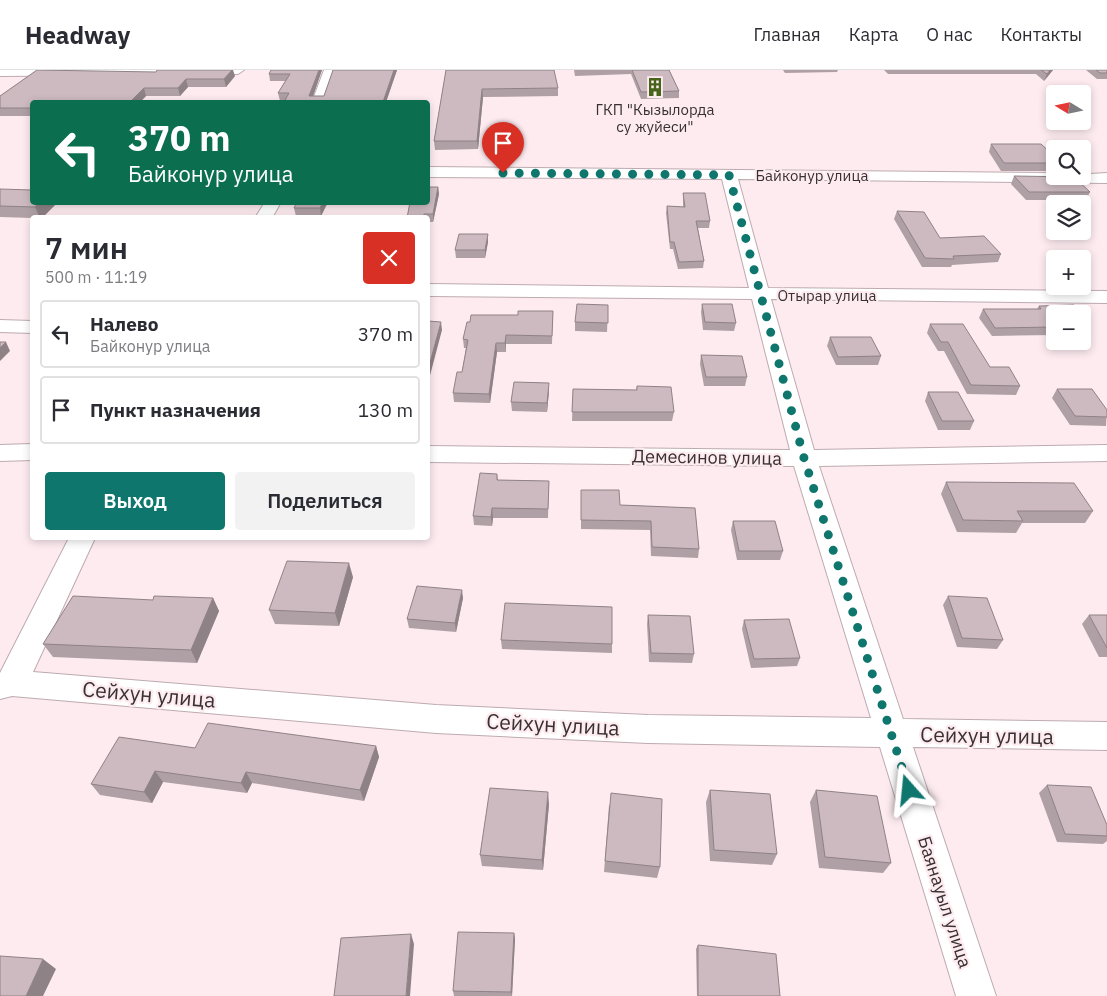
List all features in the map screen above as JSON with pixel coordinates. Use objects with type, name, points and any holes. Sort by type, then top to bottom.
[{"type":"street","points":[[4,72],[238,70]]},
{"type":"street","points":[[319,100],[330,70]]},
{"type":"street","name":"Байконур улица","points":[[430,172],[1107,178]]},
{"type":"street","name":"Баянауыл улица","points":[[729,175],[804,458],[976,996]]},
{"type":"street","name":"Отырар улица","points":[[430,290],[761,295],[1107,297]]},
{"type":"street","points":[[0,326],[30,327]]},
{"type":"street","points":[[0,452],[30,452]]},
{"type":"street","name":"Демесинов улица","points":[[430,454],[804,458],[1107,453]]},
{"type":"street","points":[[6,684],[81,540]]},
{"type":"street","name":"Сейхун улица","points":[[6,684],[436,719],[648,729],[1107,736]]},
{"type":"building","points":[[37,70],[156,72],[157,70],[232,70],[224,79],[186,79],[178,88],[144,88],[132,100],[30,100],[30,108],[0,108],[0,96]]},
{"type":"building","points":[[271,70],[319,70],[309,96],[324,96],[333,70],[394,70],[384,100],[285,100],[289,93],[278,93],[290,74],[269,74]]},
{"type":"building","points":[[446,70],[554,70],[558,88],[482,89],[477,141],[434,141]]},
{"type":"building","points":[[632,70],[669,70],[679,91],[641,92]]},
{"type":"building","points":[[1041,70],[1050,70],[1047,74]]},
{"type":"building","points":[[1096,70],[1107,70],[1107,73],[1100,73]]},
{"type":"building","points":[[991,144],[1041,144],[1046,149],[1046,163],[1004,163]]},
{"type":"building","points":[[1014,176],[1046,177],[1046,185],[1083,185],[1090,192],[1029,192]]},
{"type":"building","points":[[430,187],[438,187],[433,214],[408,215],[409,205],[430,205]]},
{"type":"building","points":[[0,189],[30,190],[30,205],[37,205],[35,207],[0,206]]},
{"type":"building","points":[[683,193],[705,193],[710,221],[696,221],[704,261],[679,262],[674,242],[670,242],[667,206],[685,207]]},
{"type":"building","points":[[296,205],[322,205],[320,208],[294,208]]},
{"type":"building","points":[[897,211],[924,212],[940,238],[984,236],[1001,254],[953,256],[954,259],[925,258]]},
{"type":"building","points":[[459,234],[488,234],[485,250],[455,250]]},
{"type":"building","points":[[577,304],[608,305],[608,323],[575,322]]},
{"type":"building","points":[[702,304],[732,304],[736,323],[705,322]]},
{"type":"building","points":[[1039,306],[1046,306],[1046,327],[995,328],[983,309],[1041,309]]},
{"type":"building","points":[[518,311],[553,311],[552,336],[506,335],[505,343],[496,343],[489,394],[453,393],[457,372],[462,372],[468,340],[463,339],[467,322],[470,322],[471,315],[518,315]]},
{"type":"building","points":[[430,321],[441,322],[430,363]]},
{"type":"building","points":[[930,324],[963,324],[990,367],[1009,367],[1020,386],[971,385],[948,342],[941,342]]},
{"type":"building","points":[[830,337],[871,337],[881,356],[838,357]]},
{"type":"building","points":[[0,342],[6,342],[0,348]]},
{"type":"building","points":[[701,355],[742,356],[747,377],[706,377]]},
{"type":"building","points":[[514,382],[549,383],[547,403],[511,402]]},
{"type":"building","points":[[637,386],[671,387],[674,412],[572,412],[573,389],[637,390]]},
{"type":"building","points":[[1057,389],[1092,389],[1107,410],[1107,417],[1075,416]]},
{"type":"building","points":[[928,392],[958,392],[974,421],[942,421]]},
{"type":"building","points":[[480,473],[497,474],[497,480],[549,481],[548,509],[492,508],[491,517],[473,516]]},
{"type":"building","points":[[946,482],[1074,483],[1093,511],[1017,511],[1023,521],[963,520]]},
{"type":"building","points":[[581,490],[619,490],[620,505],[695,508],[699,549],[652,547],[651,521],[581,520]]},
{"type":"building","points":[[733,521],[775,521],[783,551],[739,551]]},
{"type":"building","points":[[287,561],[349,563],[335,613],[269,610]]},
{"type":"building","points":[[417,586],[462,590],[455,623],[407,619]]},
{"type":"building","points":[[73,596],[153,600],[154,596],[213,598],[191,650],[43,644]]},
{"type":"building","points":[[948,596],[987,598],[1003,640],[962,638]]},
{"type":"building","points":[[505,603],[612,607],[612,644],[501,640]]},
{"type":"building","points":[[648,615],[690,616],[694,654],[651,653]]},
{"type":"building","points":[[1089,615],[1107,615],[1107,648]]},
{"type":"building","points":[[789,619],[800,658],[754,659],[744,620]]},
{"type":"building","points":[[208,723],[376,746],[360,790],[246,772],[241,783],[155,771],[144,792],[91,784],[119,737],[195,748]]},
{"type":"building","points":[[1047,785],[1091,787],[1107,825],[1107,836],[1065,834]]},
{"type":"building","points":[[490,788],[548,792],[542,860],[480,855]]},
{"type":"building","points":[[710,790],[770,794],[777,854],[714,850]]},
{"type":"building","points":[[816,790],[877,796],[891,863],[825,857]]},
{"type":"building","points":[[611,793],[662,799],[660,867],[605,861]]},
{"type":"building","points":[[458,932],[514,933],[511,992],[453,991]]},
{"type":"building","points":[[411,934],[406,996],[334,996],[341,938]]},
{"type":"building","points":[[698,945],[776,954],[780,996],[698,996]]},
{"type":"building","points":[[0,956],[43,959],[26,996],[0,996]]},
{"type":"place","name":"ГКП \"Кызылорда су жуйеси\"","points":[[655,87]]},
{"type":"route","points":[[503,173],[729,175],[804,458],[909,790]]}]
